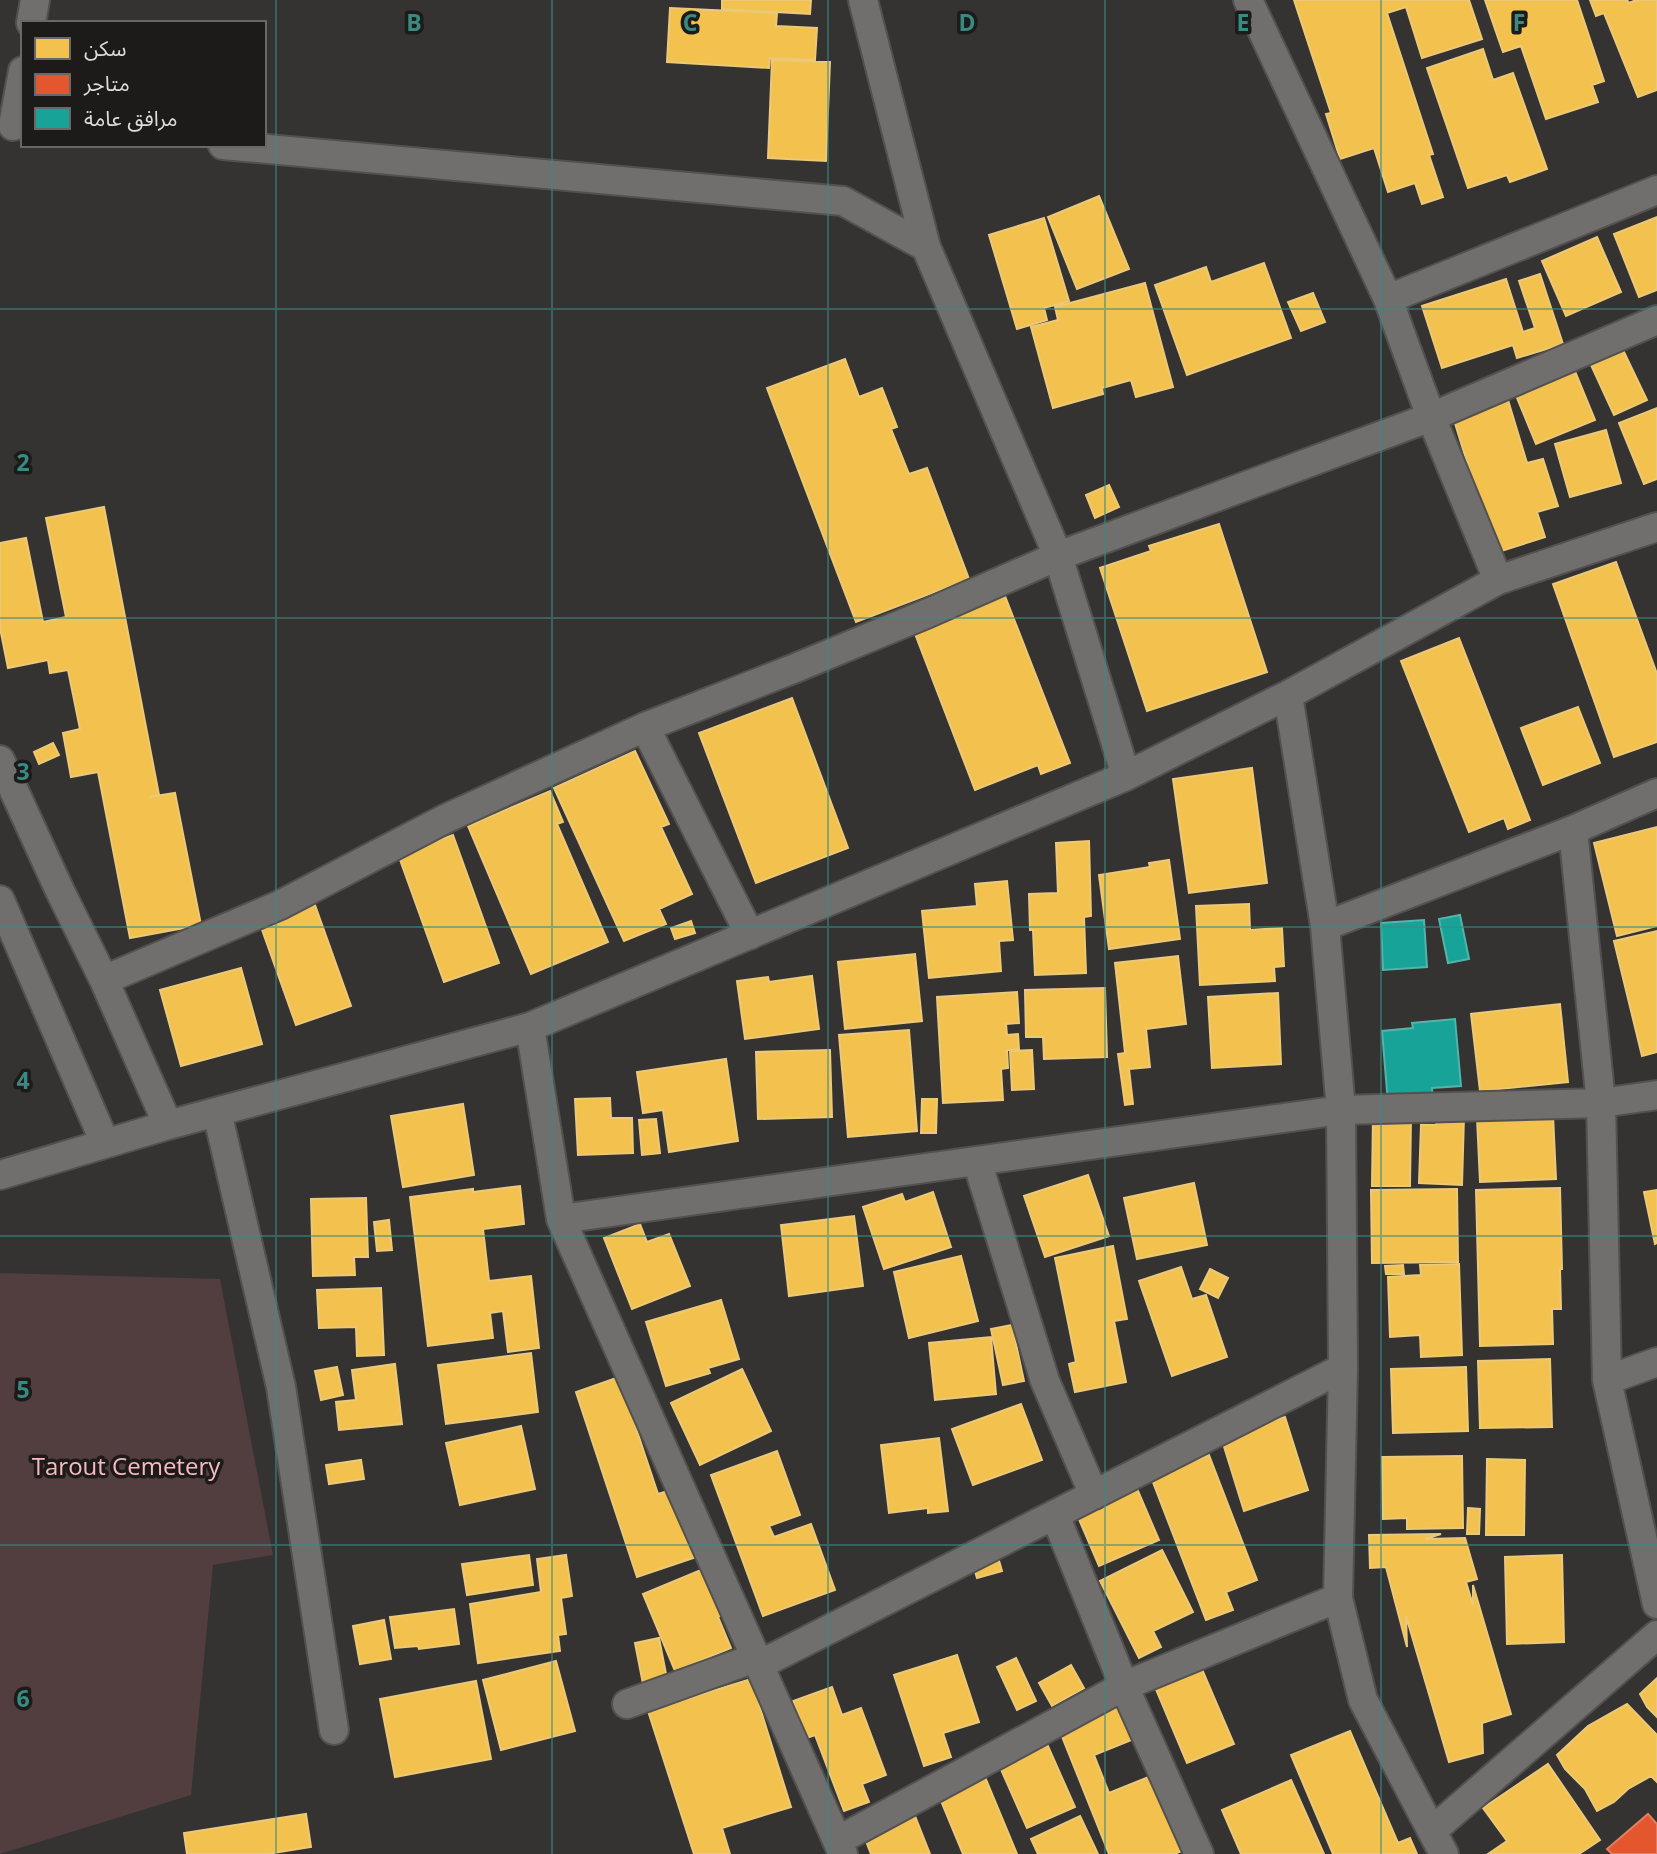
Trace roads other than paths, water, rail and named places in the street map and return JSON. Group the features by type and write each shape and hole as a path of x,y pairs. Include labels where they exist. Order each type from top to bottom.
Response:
{"street":[{"path":"31,21 35,0"},
{"path":"863,0 926,247 1058,556 1126,776"},
{"path":"1248,0 1388,299 1498,580"},
{"path":"12,127 21,81"},
{"path":"245,147 843,201 926,247"},
{"path":"1388,299 1657,190"},
{"path":"104,980 281,905 447,818 645,727 806,664 1058,556 1432,417 1657,320"},
{"path":"0,1175 167,1125 530,1027 1126,776 1289,695 1498,580 1657,527"},
{"path":"1289,695 1325,926 1341,1110 1343,1368 1338,1598 1363,1700 1438,1842 1657,1635"},
{"path":"645,727 750,935"},
{"path":"0,760 104,980 167,1125"},
{"path":"1325,926 1573,830 1657,793"},
{"path":"1573,830 1601,1103 1608,1380 1657,1604"},
{"path":"0,900 105,1143"},
{"path":"530,1027 561,1219 840,1847 1124,1686 1338,1598"},
{"path":"561,1219 1341,1110 1601,1103 1657,1095"},
{"path":"217,1112 281,1387 334,1730"},
{"path":"977,1161 1045,1381 1094,1495"},
{"path":"1608,1380 1657,1362"},
{"path":"627,1704 757,1661 1055,1515 1343,1368"},
{"path":"1055,1515 1124,1686 1199,1854"}],"park label":[{"name":"Tarout Cemetery","path":"126,1465"}]}
